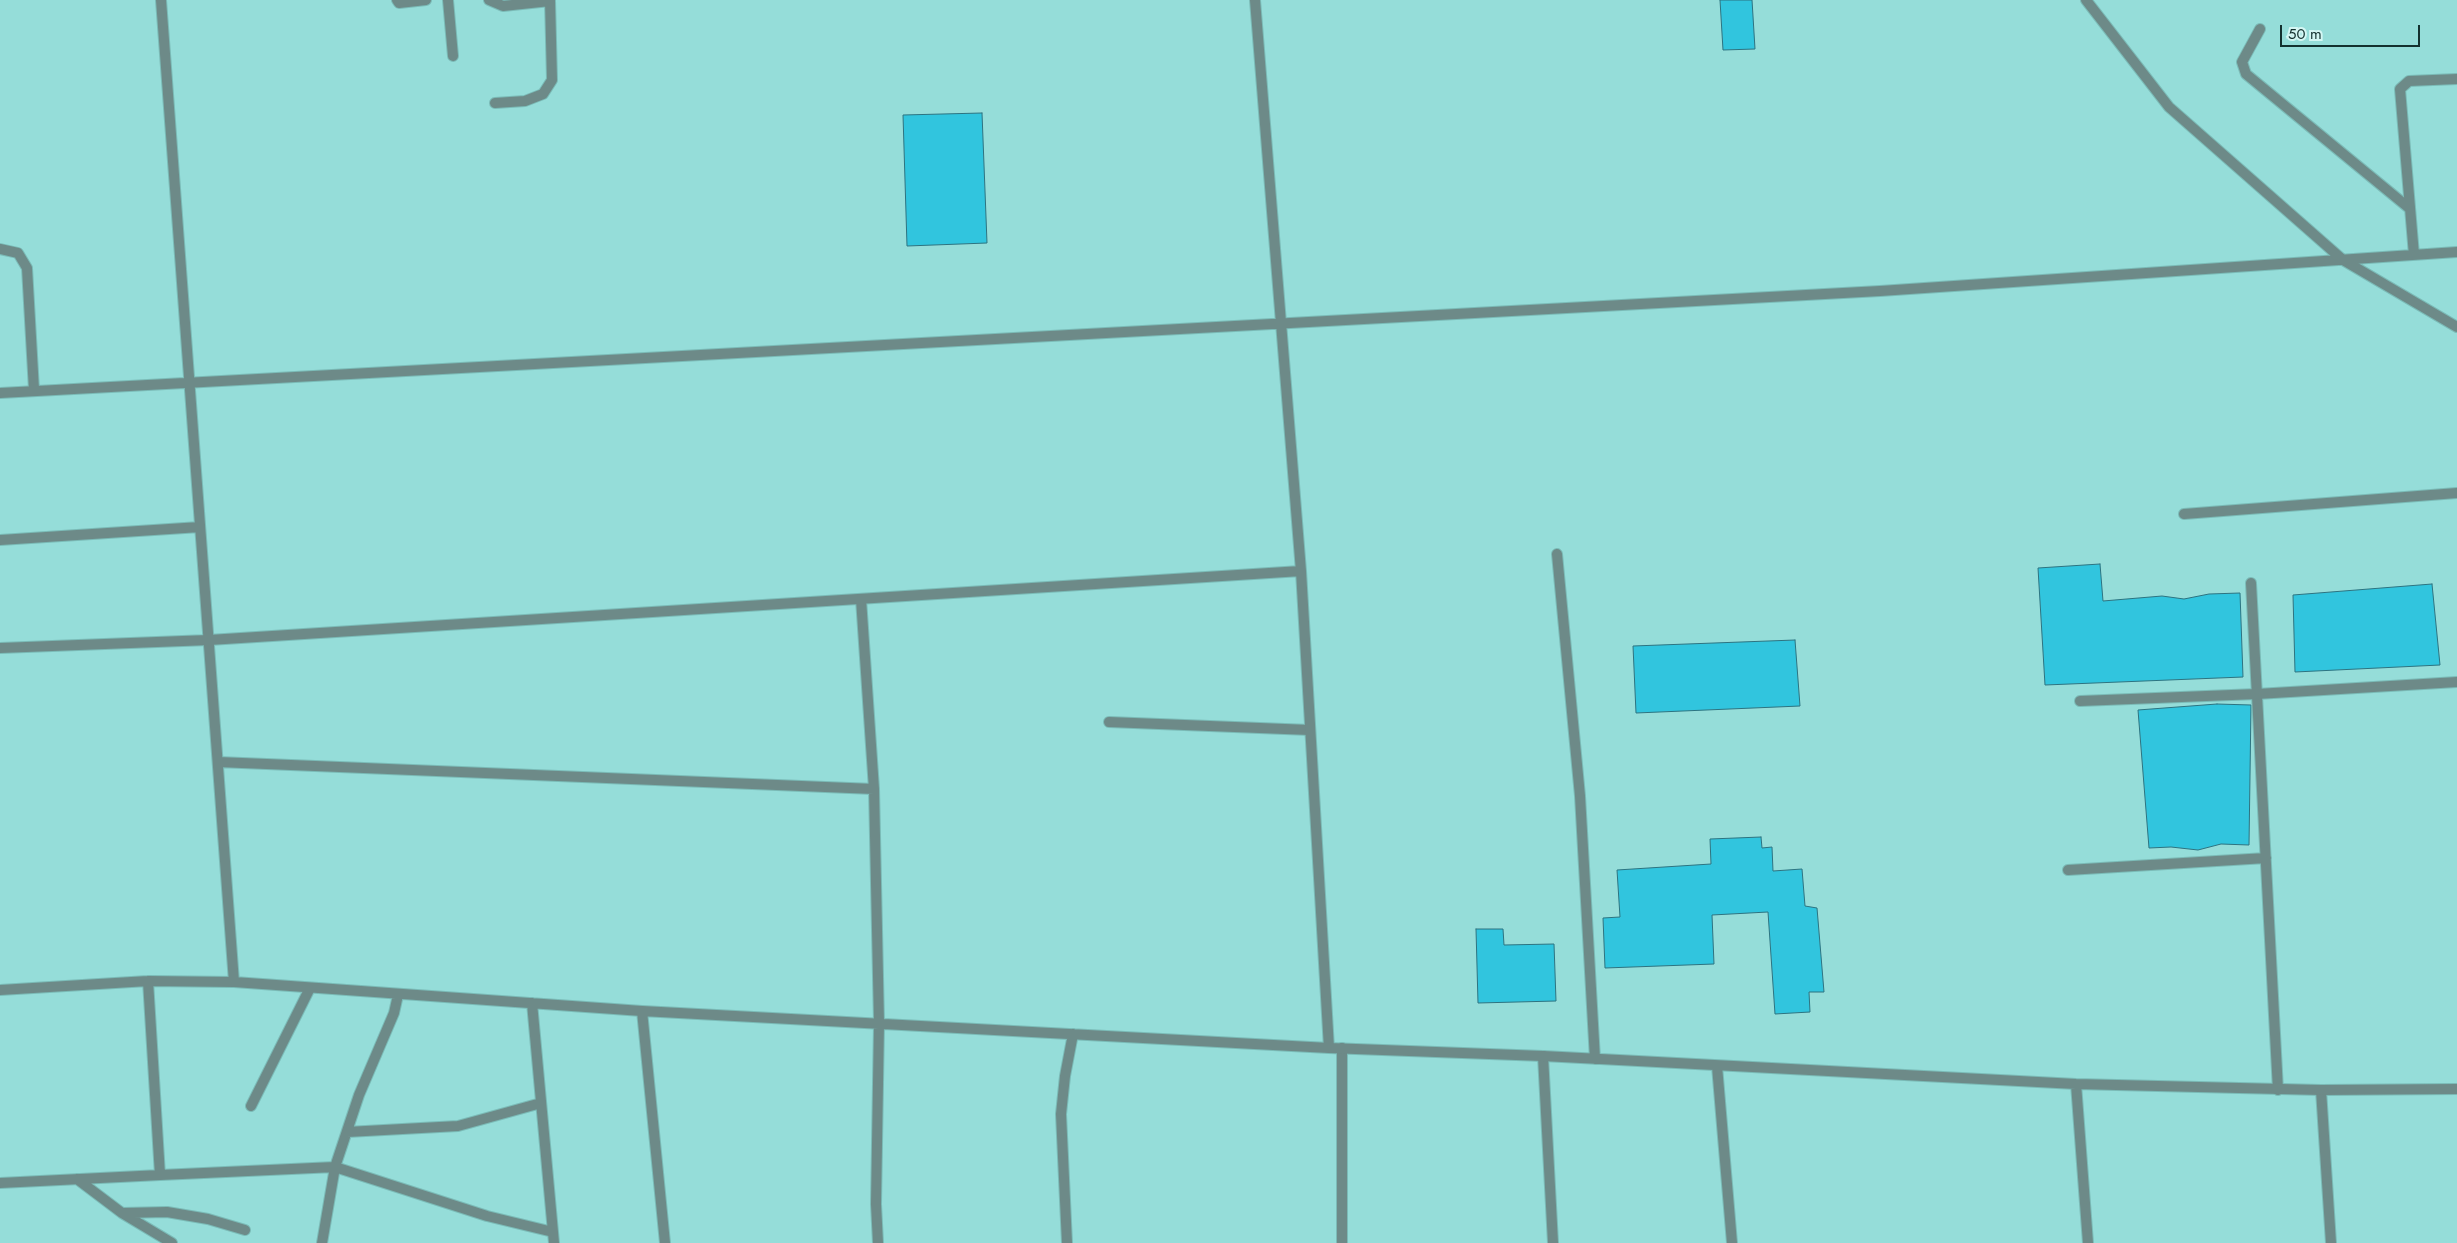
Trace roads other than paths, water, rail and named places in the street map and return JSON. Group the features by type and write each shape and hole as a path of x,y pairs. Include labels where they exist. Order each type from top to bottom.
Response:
{"street":[{"path":"161,0 191,382 234,982"},
{"path":"397,0 399,3 426,0"},
{"path":"448,0 453,56"},
{"path":"489,0 503,6 550,1 552,80 543,94 525,101 495,103"},
{"path":"1255,0 1301,571 1329,1048"},
{"path":"2086,0 2169,107 2343,260 2457,327"},
{"path":"2260,29 2242,62 2246,74 2410,208"},
{"path":"2414,255 2400,89 2403,84 2409,81 2457,80"},
{"path":"0,248 18,253 26,268 34,390"},
{"path":"0,393 1870,291 2457,252"},
{"path":"2184,514 2457,493"},
{"path":"0,540 200,527"},
{"path":"1557,554 1581,806 1595,1059"},
{"path":"0,648 209,640 1301,571"},
{"path":"2251,583 2278,1090"},
{"path":"861,599 874,789 879,1023 876,1204 878,1243"},
{"path":"2080,701 2257,694 2457,682"},
{"path":"1109,722 1310,730"},
{"path":"218,762 874,789"},
{"path":"2068,870 2266,858"},
{"path":"148,981 160,1175"},
{"path":"0,990 148,981 234,982 642,1011 1329,1048 1543,1056 2076,1084 2278,1090 2457,1089"},
{"path":"251,1106 310,988"},
{"path":"322,1243 335,1167 360,1095 394,1013 398,995"},
{"path":"532,1003 554,1243"},
{"path":"642,1011 665,1243"},
{"path":"1067,1243 1061,1114 1065,1076 1073,1034"},
{"path":"1342,1048 1342,1243"},
{"path":"1543,1056 1553,1243"},
{"path":"1717,1066 1732,1243"},
{"path":"2076,1084 2088,1243"},
{"path":"2321,1090 2331,1243"},
{"path":"347,1132 458,1126 541,1103"},
{"path":"0,1183 335,1167 472,1212 553,1232"},
{"path":"77,1179 122,1213 172,1243"},
{"path":"122,1213 167,1212 187,1215 245,1230"}]}
